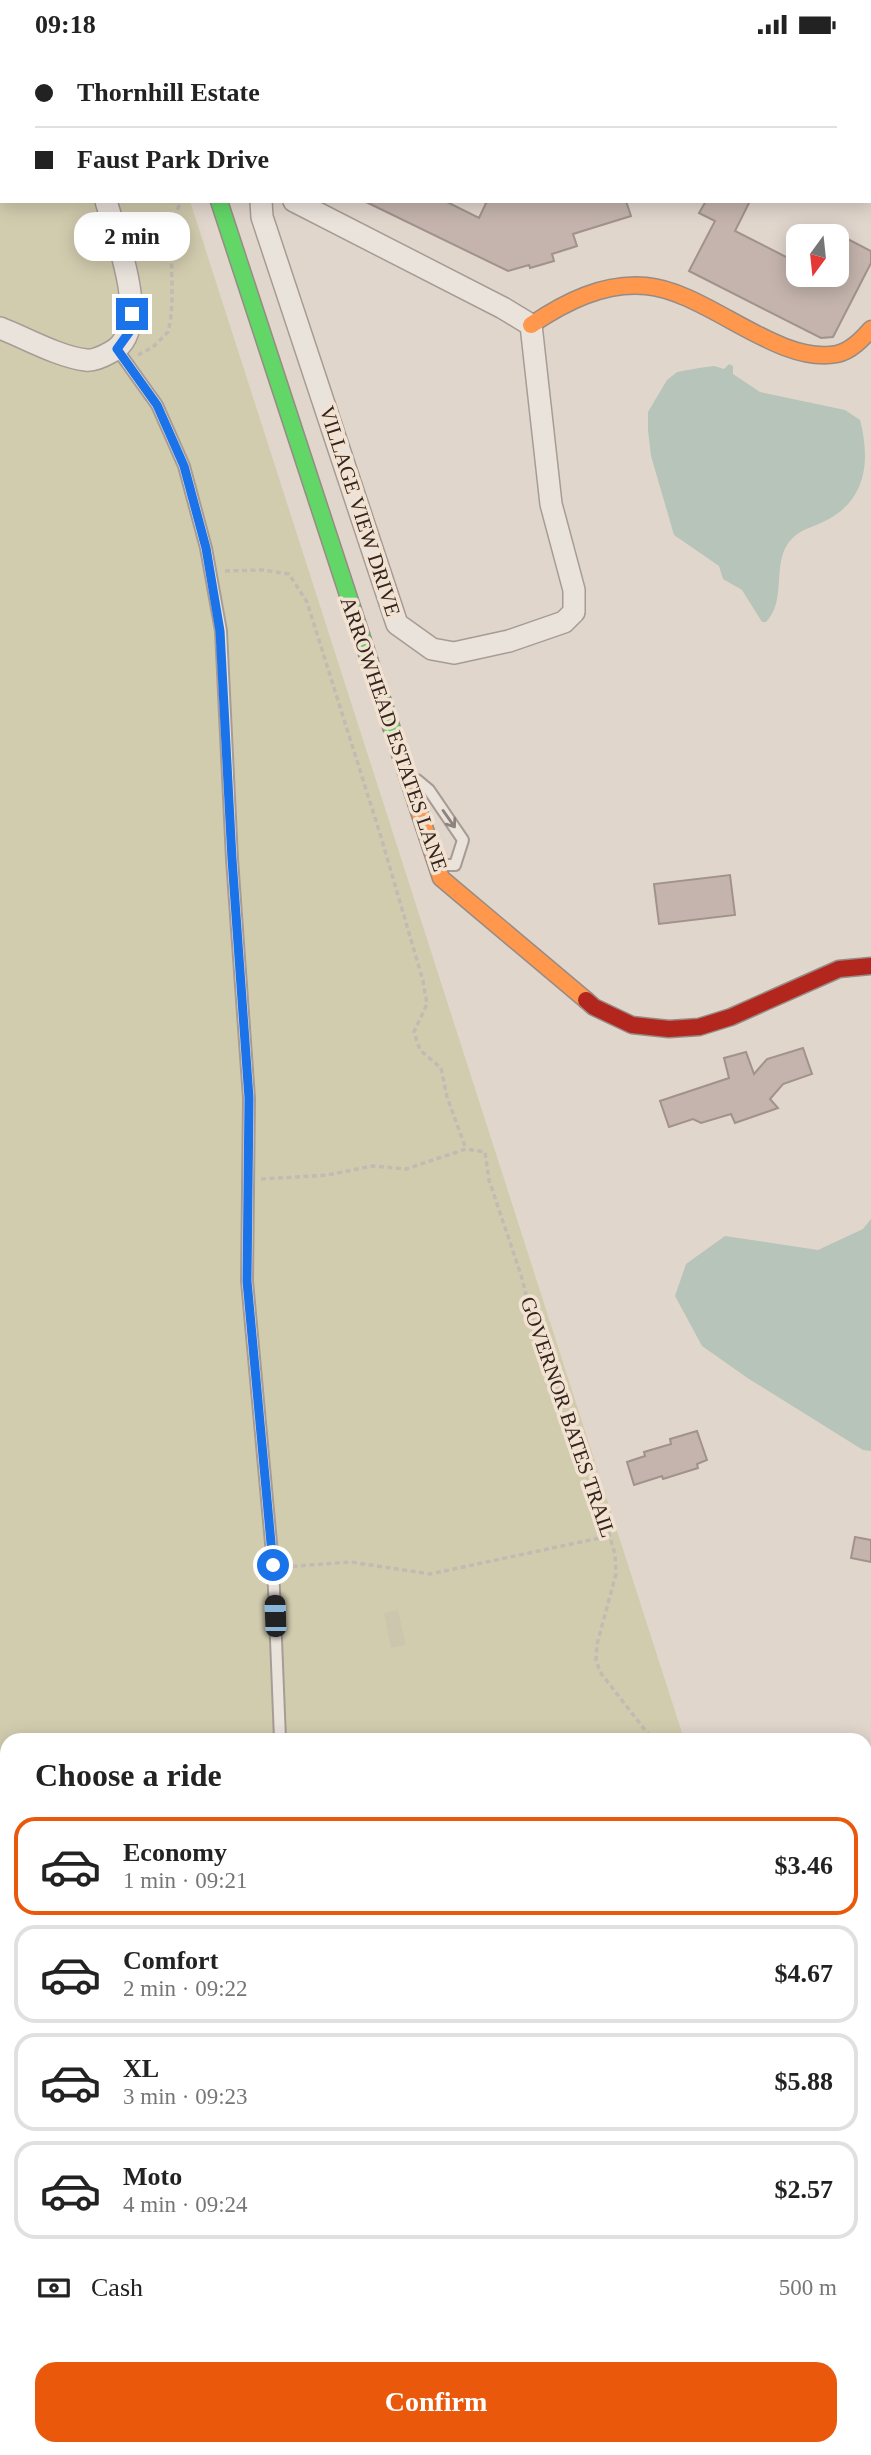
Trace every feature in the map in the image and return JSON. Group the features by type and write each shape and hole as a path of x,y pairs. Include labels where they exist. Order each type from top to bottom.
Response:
{"street":[{"path":"0,328 88,361 117,349 130,331 131,296 107,203"},
{"name":"ARROWHEAD ESTATES LANE","path":"220,203 441,878 594,1007 632,1024 668,1029 699,1027 767,1002 801,984 839,969 871,966"},
{"name":"VILLAGE VIEW DRIVE","path":"261,203 267,230 397,625 432,649 454,653 509,641 564,622 574,612 574,590 551,504 531,325"},
{"path":"298,203 531,325 546,313 609,287 649,285 690,298 790,349 813,356 836,355 861,341 871,329"}],"lane":[{"path":"117,349 157,405 184,466 206,548 220,631 232,859 249,1098 247,1281 273,1568 280,1733"},
{"path":"404,769 429,790 463,840 455,865 445,867 436,864"}],"path":[{"path":"138,355 153,347 168,332 173,260 172,229 180,203"},
{"path":"210,571 262,570 289,574 307,602 423,981 427,1004 414,1032 421,1050 441,1068 447,1097 466,1149 406,1169 372,1166 328,1175 248,1179"},
{"name":"GOVERNOR BATES TRAIL","path":"466,1149 485,1152 489,1180 521,1275 538,1341 589,1468 615,1554 617,1574 597,1644 596,1660 600,1672 647,1733"},
{"path":"273,1568 351,1562 430,1574 610,1536"}],"shaded area":[{"path":"0,203 191,203 682,1733 0,1733"},
{"path":"729,364 733,366 733,374 760,392 845,410 860,420 863,436 864,465 857,492 837,514 799,533 787,545 781,563 776,605 766,622 762,622 742,590 723,579 719,566 674,535 651,456 648,412 667,380 677,372 714,366 724,369"},
{"path":"871,1219 871,1451 863,1450 749,1379 702,1346 675,1296 686,1264 725,1236 818,1250 863,1229"},
{"path":"398,1610 406,1645 391,1648 384,1613"}],"building":[{"path":"368,203 449,203 479,218 486,203 627,203 631,216 573,234 577,246 552,254 554,261 508,271"},
{"path":"705,203 749,203 735,231 786,257 786,287 849,287 849,240 871,251 871,263 833,337 821,338 689,271 715,221 699,213"},
{"path":"730,875 735,915 659,924 654,884"},
{"path":"803,1048 812,1074 783,1084 770,1099 778,1108 735,1123 731,1114 701,1123 693,1119 669,1127 660,1101 729,1078 724,1058 746,1052 754,1074 767,1059"},
{"path":"697,1431 707,1460 697,1464 698,1468 634,1485 627,1462 645,1456 644,1452 671,1444 670,1439"},
{"path":"855,1537 871,1540 871,1562 851,1558"}],"traffic: fast":[{"path":"220,203 403,763"}],"traffic: slow":[{"path":"531,325 586,295 615,287 646,286 693,300 766,339 814,355 837,354 847,350 871,329"},
{"path":"403,763 441,878 586,1000"}],"traffic: jam":[{"path":"586,1000 594,1007 632,1025 669,1029 699,1027 731,1017 839,969 871,966"}],"route":[{"path":"132,314 130,331 117,349 157,405 184,466 206,548 220,631 232,859 249,1098 247,1281 273,1565"}]}
